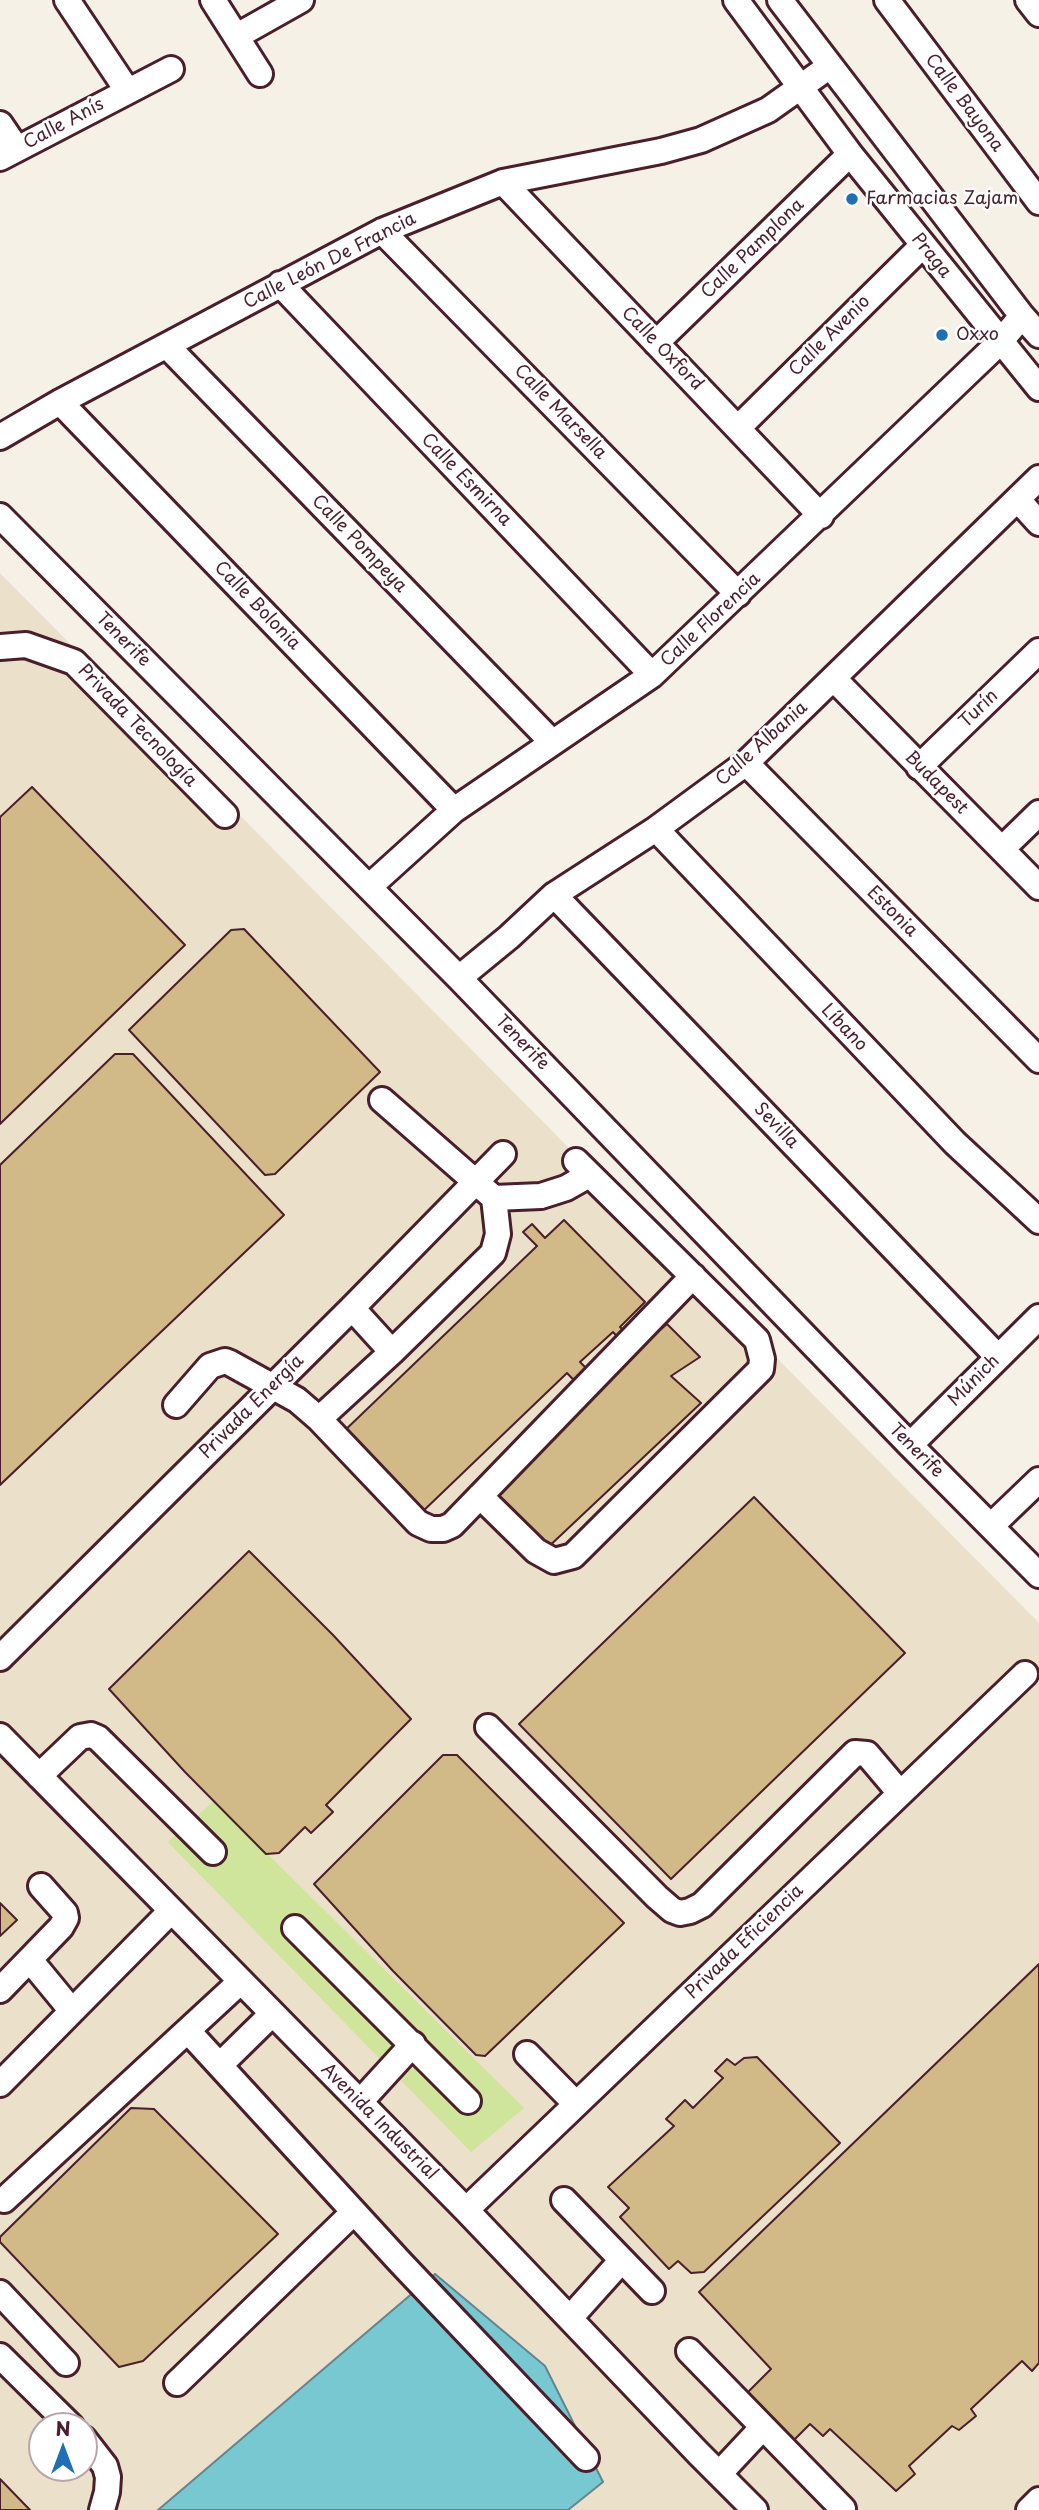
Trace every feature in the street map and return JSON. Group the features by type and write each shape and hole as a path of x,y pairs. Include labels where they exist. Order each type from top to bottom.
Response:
{"street":[{"path":"67,0 127,90"},
{"path":"212,0 260,74"},
{"path":"237,36 301,0"},
{"name":"Praga","path":"736,0 922,246 1000,342 1035,375"},
{"name":"Praga","path":"780,0 1021,316 1039,335"},
{"path":"1028,0 1039,14"},
{"name":"Calle Bayona","path":"888,2 1039,202"},
{"name":"Calle León De Francia","path":"0,437 60,402 382,230 503,182 661,151 701,140 768,110 830,66"},
{"name":"Calle Anís","path":"9,154 171,69"},
{"path":"0,124 9,154"},
{"name":"Calle Pamplona","path":"656,343 850,154"},
{"name":"Calle Oxford","path":"503,182 821,516"},
{"name":"Calle Marsella","path":"382,230 738,594"},
{"name":"Calle Avenio","path":"739,427 922,246"},
{"name":"Calle Esmirna","path":"280,284 652,676"},
{"name":"Calle Florencia","path":"369,887 454,810 652,676 1000,342 1021,316"},
{"name":"Calle Pompeya","path":"167,346 552,742"},
{"name":"Calle Bolonia","path":"60,402 454,810"},
{"name":"Calle Albania","path":"459,978 554,895 656,829 746,763 1039,478"},
{"path":"1018,500 1039,523"},
{"name":"Tenerife","path":"0,516 459,978 1039,1575"},
{"name":"Privada Tecnología","path":"0,648 26,645 75,662 225,815"},
{"name":"Turín","path":"919,767 1039,651"},
{"name":"Budapest","path":"834,678 1039,887"},
{"name":"Estonia","path":"746,763 1039,1060"},
{"path":"1002,849 1039,813"},
{"name":"Líbano","path":"656,829 946,1134 1039,1220"},
{"name":"Sevilla","path":"554,895 998,1357"},
{"path":"319,1419 493,1253 498,1234 485,1189 382,1100"},
{"name":"Privada Energía","path":"0,1658 352,1308 485,1189 502,1154"},
{"path":"480,1496 536,1551 554,1561 573,1556 761,1369 762,1359 757,1340 582,1168 566,1188 541,1196 485,1189"},
{"path":"176,1405 210,1366 225,1360 297,1400 319,1419 418,1523 431,1529 443,1529 452,1525 693,1276"},
{"path":"352,1308 392,1352"},
{"name":"Múnich","path":"910,1445 1039,1317"},
{"path":"991,1526 1039,1480"},
{"name":"Privada Eficiencia","path":"466,2210 1025,1674"},
{"path":"488,1727 657,1897 672,1910 680,1913 702,1905 855,1753 867,1754 900,1793"},
{"path":"39,1776 80,1737 91,1735 108,1748 213,1852"},
{"name":"Avenida Industrial","path":"0,1736 466,2210 719,2474 746,2507"},
{"path":"0,1990 61,1927 66,1918 65,1913 41,1886"},
{"path":"0,2084 171,1912"},
{"path":"295,1928 468,2101"},
{"path":"30,1960 72,2011"},
{"path":"4,2200 240,1982"},
{"path":"220,2065 272,2014"},
{"path":"188,2031 586,2458"},
{"path":"360,2102 413,2044"},
{"path":"527,2054 576,2104"},
{"path":"564,2200 652,2291"},
{"path":"177,2383 354,2212"},
{"path":"570,2318 622,2260"},
{"path":"0,2293 66,2363"},
{"path":"689,2351 843,2509"},
{"path":"0,2356 57,2412"},
{"path":"719,2474 763,2427"},
{"path":"98,2457 105,2466 108,2477 102,2510"},
{"path":"1029,2510 1039,2500"}],"shaded area":[{"path":"0,573 1039,1623 1039,2510 0,2510"}],"green space":[{"path":"214,1801 524,2108 471,2152 168,1842"}],"water":[{"path":"435,2274 545,2366 603,2482 568,2510 158,2510"}],"building":[{"path":"32,787 185,945 0,1124 0,817"},
{"path":"244,929 380,1072 275,1174 265,1175 129,1030 231,930"},
{"path":"115,1054 133,1054 284,1215 0,1485 0,1165"},
{"path":"564,1220 645,1302 620,1327 638,1344 643,1344 667,1324 700,1357 671,1376 701,1403 543,1552 485,1492 587,1394 567,1373 419,1515 340,1435 537,1246 523,1232 532,1224 545,1238","holes":["613,1332 631,1352 600,1382 580,1362"]},
{"path":"754,1497 905,1653 671,1879 519,1724"},
{"path":"249,1551 333,1635 411,1719 326,1805 333,1812 311,1833 305,1827 279,1853 266,1854 185,1772 109,1689"},
{"path":"443,1755 457,1755 624,1923 485,2056 476,2055 393,1971 314,1884"},
{"path":"0,1903 17,1920 0,1936"},
{"path":"1039,1964 1039,2363 1032,2371 1022,2361 971,2409 976,2416 959,2430 952,2426 909,2466 915,2474 896,2491 830,2429 823,2436 810,2424 793,2441 747,2393 771,2369 699,2292"},
{"path":"757,2057 840,2143 704,2272 691,2273 678,2261 669,2269 620,2217 629,2208 608,2187 674,2126 666,2119 685,2100 693,2108 723,2078 715,2071 727,2059 735,2065 744,2058"},
{"path":"131,2108 154,2109 278,2234 143,2361 119,2367 0,2242 0,2237"},
{"path":"0,2479 30,2510 0,2510"}],"place":[{"name":"Farmacias Zajam","path":"852,199"},
{"name":"Oxxo","path":"942,335"}]}
